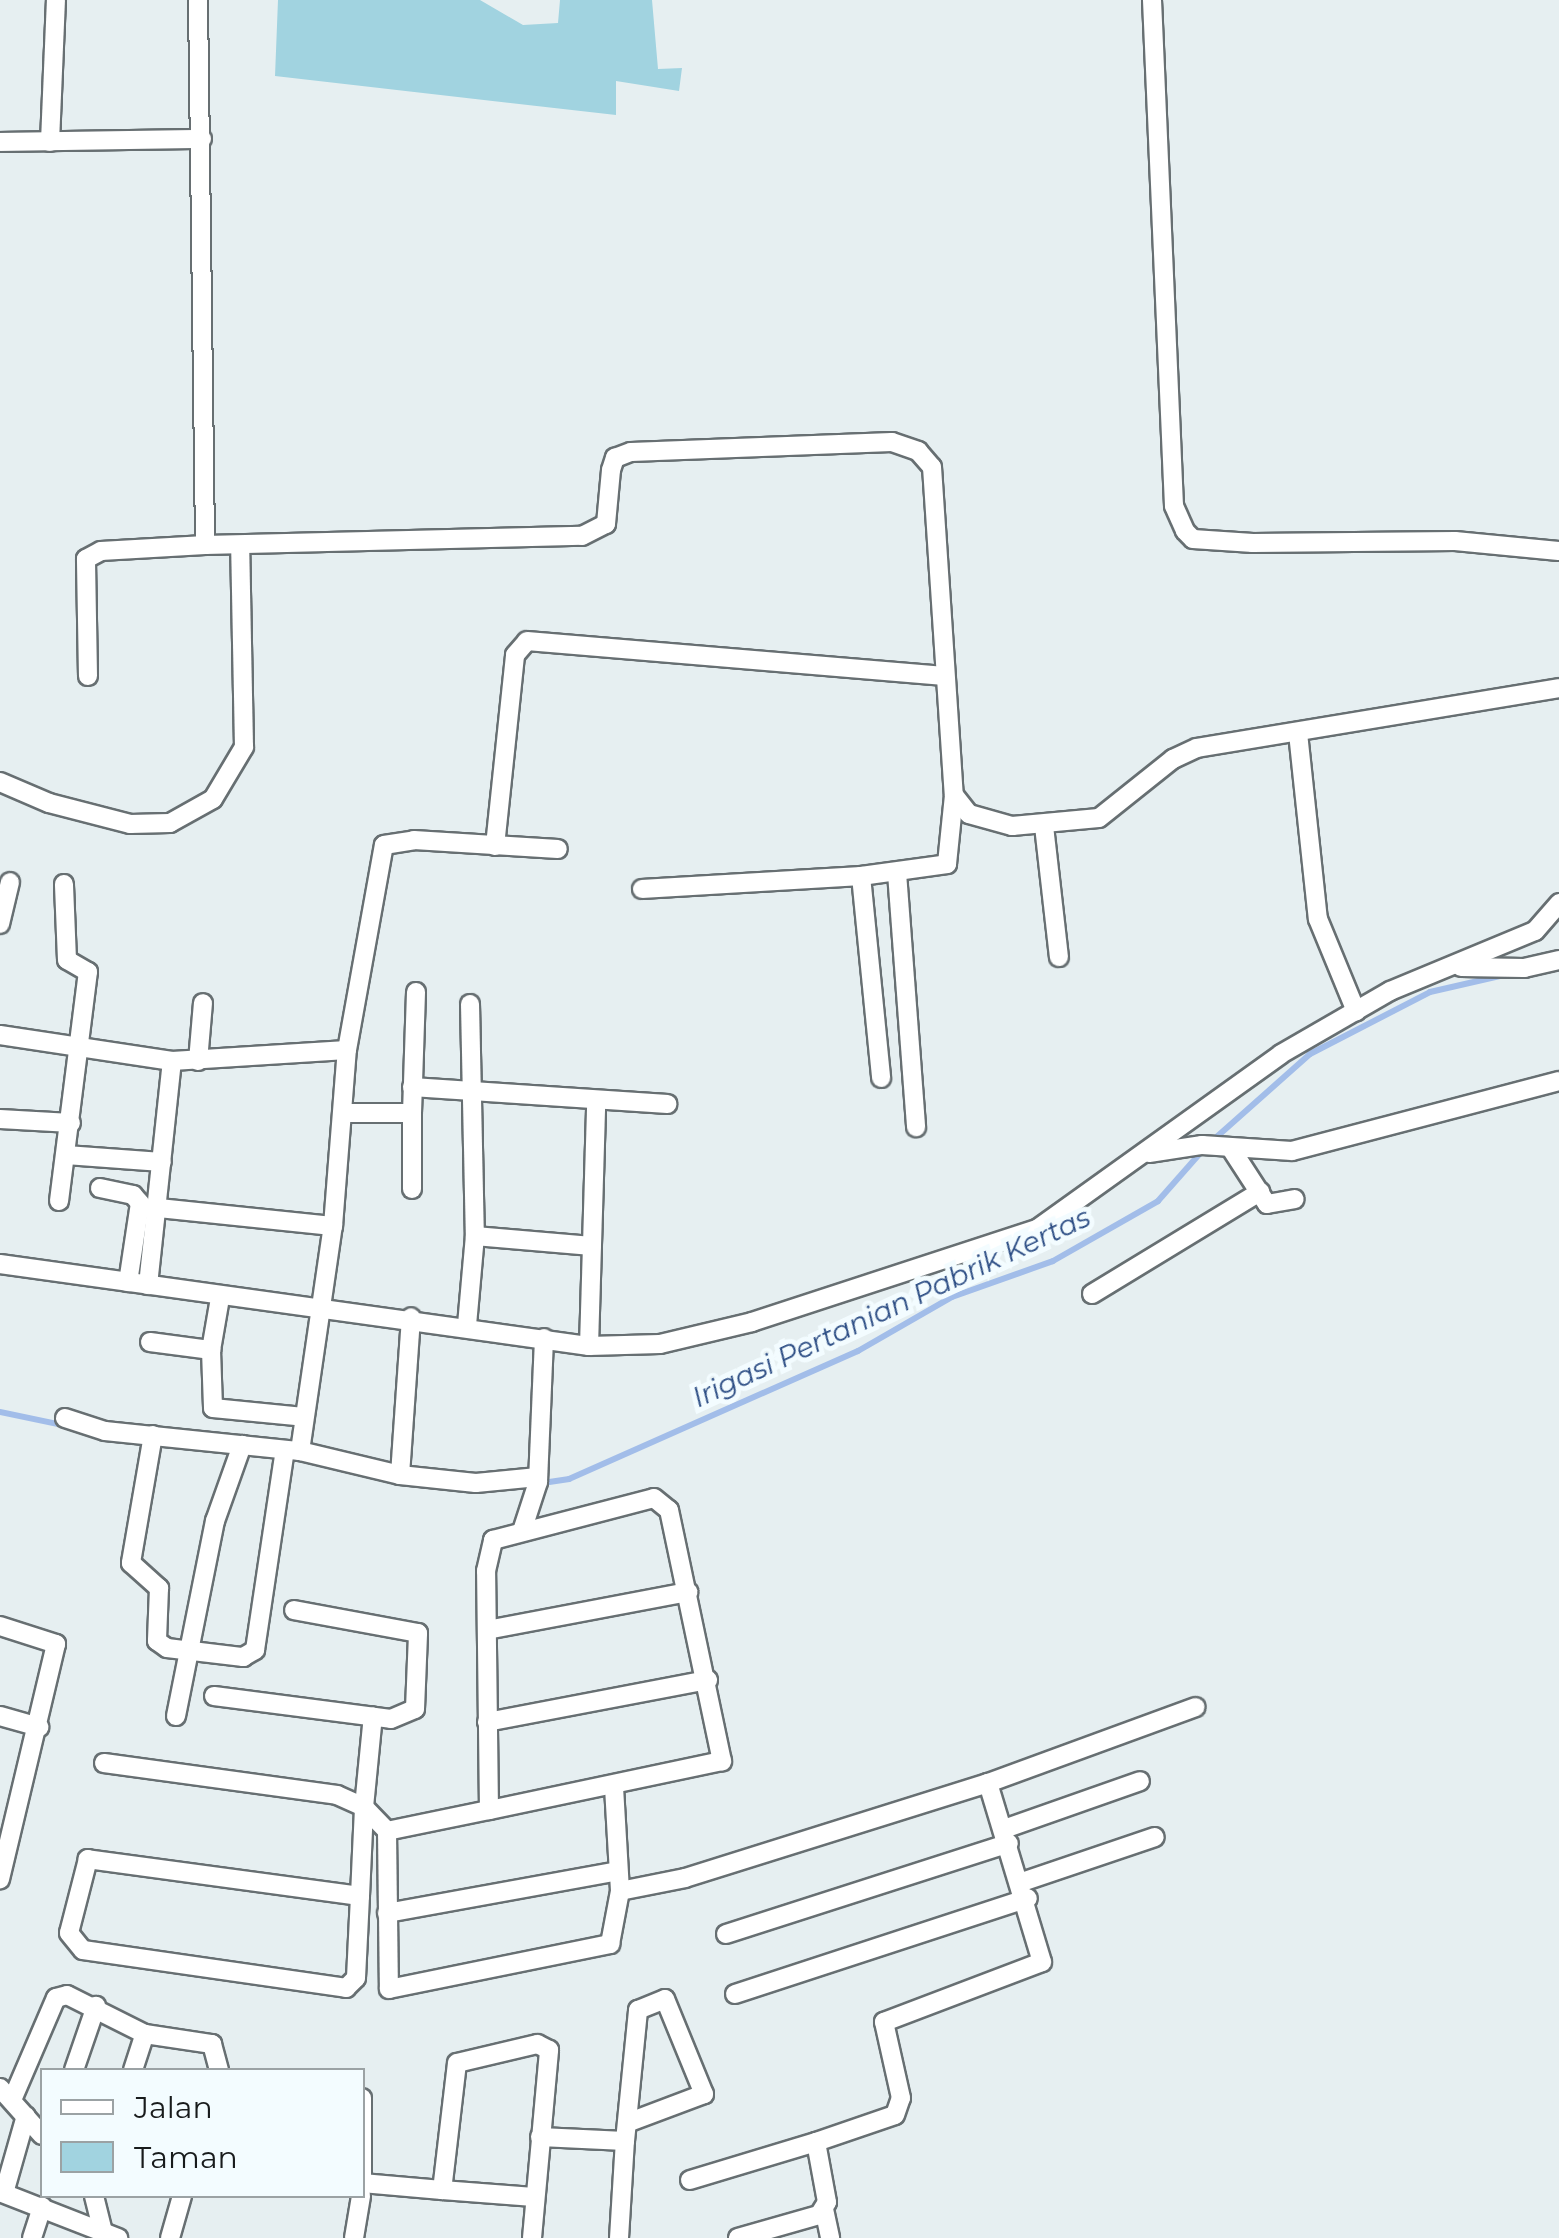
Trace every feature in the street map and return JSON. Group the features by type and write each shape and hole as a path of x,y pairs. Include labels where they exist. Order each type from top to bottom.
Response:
{"street":[{"path":"50,142 56,0"},
{"path":"198,0 204,545"},
{"path":"1152,0 1174,506 1185,531 1193,539 1253,543 1456,542 1559,551"},
{"path":"0,142 202,139"},
{"path":"88,676 86,559 101,551 582,536 606,524 611,470 616,458 631,452 892,442 918,451 932,467 954,794 947,864 861,876 642,889"},
{"path":"0,782 49,804 130,824 170,823 214,799 244,747 240,545"},
{"path":"495,846 515,655 527,641 945,676"},
{"path":"954,794 969,814 986,821 1044,826 1110,813 1172,759 1197,748 1559,688"},
{"path":"1298,732 1318,920 1356,1011"},
{"path":"1044,826 1059,957"},
{"path":"153,1435 131,1566 158,1588 157,1640 192,1651 243,1657 255,1650 292,1450 304,1417 333,1226 347,1050 384,846 414,840 558,849"},
{"path":"897,873 916,1128"},
{"path":"861,876 882,1078"},
{"path":"0,924 10,882"},
{"path":"59,1201 82,1052 88,972 67,960 64,884"},
{"path":"0,1264 220,1298 410,1316 627,1349 752,1322 1037,1228 1281,1054 1356,1011 1535,930 1559,903"},
{"path":"1455,967 1524,968 1559,960"},
{"path":"412,1189 416,992"},
{"path":"198,1061 203,1004"},
{"path":"467,1325 475,1236 468,1092 470,1004"},
{"path":"0,1036 82,1052 172,1061 347,1050"},
{"path":"148,1284 172,1061"},
{"path":"1144,1154 1216,1145 1292,1151 1559,1082"},
{"path":"412,1087 596,1103 667,1104"},
{"path":"589,1346 596,1103"},
{"path":"343,1114 412,1114"},
{"path":"0,1119 71,1123"},
{"path":"1216,1145 1267,1204 1294,1199"},
{"path":"66,1155 162,1162"},
{"path":"100,1188 134,1194 140,1203 128,1282"},
{"path":"1092,1294 1260,1192"},
{"path":"158,1208 333,1226"},
{"path":"475,1236 592,1246"},
{"path":"220,1298 211,1350 214,1408 304,1417"},
{"path":"400,1475 410,1316"},
{"path":"522,1530 537,1484 544,1338"},
{"path":"150,1342 211,1350"},
{"path":"66,1418 153,1435 292,1450 400,1475 491,1484 537,1484"},
{"path":"176,1716 217,1515 242,1445"},
{"path":"387,1831 614,1786 722,1761 708,1680 666,1502 654,1498 522,1530 498,1537 489,1548 489,1810"},
{"path":"487,1630 688,1592"},
{"path":"214,1696 373,1716 406,1717 415,1709 418,1633 294,1610"},
{"path":"0,1626 56,1642 39,1728 8,1813 0,1879"},
{"path":"488,1722 708,1680"},
{"path":"620,1891 686,1878 988,1783 1196,1707"},
{"path":"0,1716 39,1728"},
{"path":"360,1896 88,1859 69,1933 83,1950 346,1988 356,1978 360,1896 364,1807 373,1716"},
{"path":"104,1763 337,1795 364,1807 387,1831 389,1989 610,1944 620,1891 614,1786"},
{"path":"726,1934 1007,1836 1140,1781"},
{"path":"690,2180 876,2126 899,2108 884,2022 1042,1962 1025,1890 988,1783"},
{"path":"735,1994 1025,1890 1155,1838"},
{"path":"387,1913 618,1871"},
{"path":"40,2133 6,2094 56,1998 67,1994 145,2034 212,2044 218,2068"},
{"path":"540,2137 626,2132 704,2094 665,1999 638,2010 626,2132 619,2238"},
{"path":"75,2068 96,2006"},
{"path":"135,2068 145,2034"},
{"path":"442,2190 453,2068 537,2044 549,2050 532,2238"},
{"path":"365,2095 373,2080"},
{"path":"26,2116 2,2193 110,2233"},
{"path":"816,2142 830,2238"},
{"path":"365,2183 534,2197"},
{"path":"92,2198 110,2233"},
{"path":"170,2238 181,2198"},
{"path":"354,2238 360,2198"},
{"path":"32,2238 42,2206"},
{"path":"738,2238 824,2209"}],"green space":[{"path":"278,0 480,0 523,25 558,23 560,0 652,0 658,69 682,68 679,91 616,81 616,115 275,76"}],"waterway":[{"name":"Irigasi Pertanian Pabrik Kertas","path":"1212,1141 1310,1054 1430,992 1504,975"},
{"name":"Irigasi Pertanian Pabrik Kertas","path":"509,1488 569,1479 858,1351 952,1297 1053,1261 1158,1201 1203,1150"},
{"name":"Irigasi Pertanian Pabrik Kertas","path":"0,1412 67,1426"}]}
